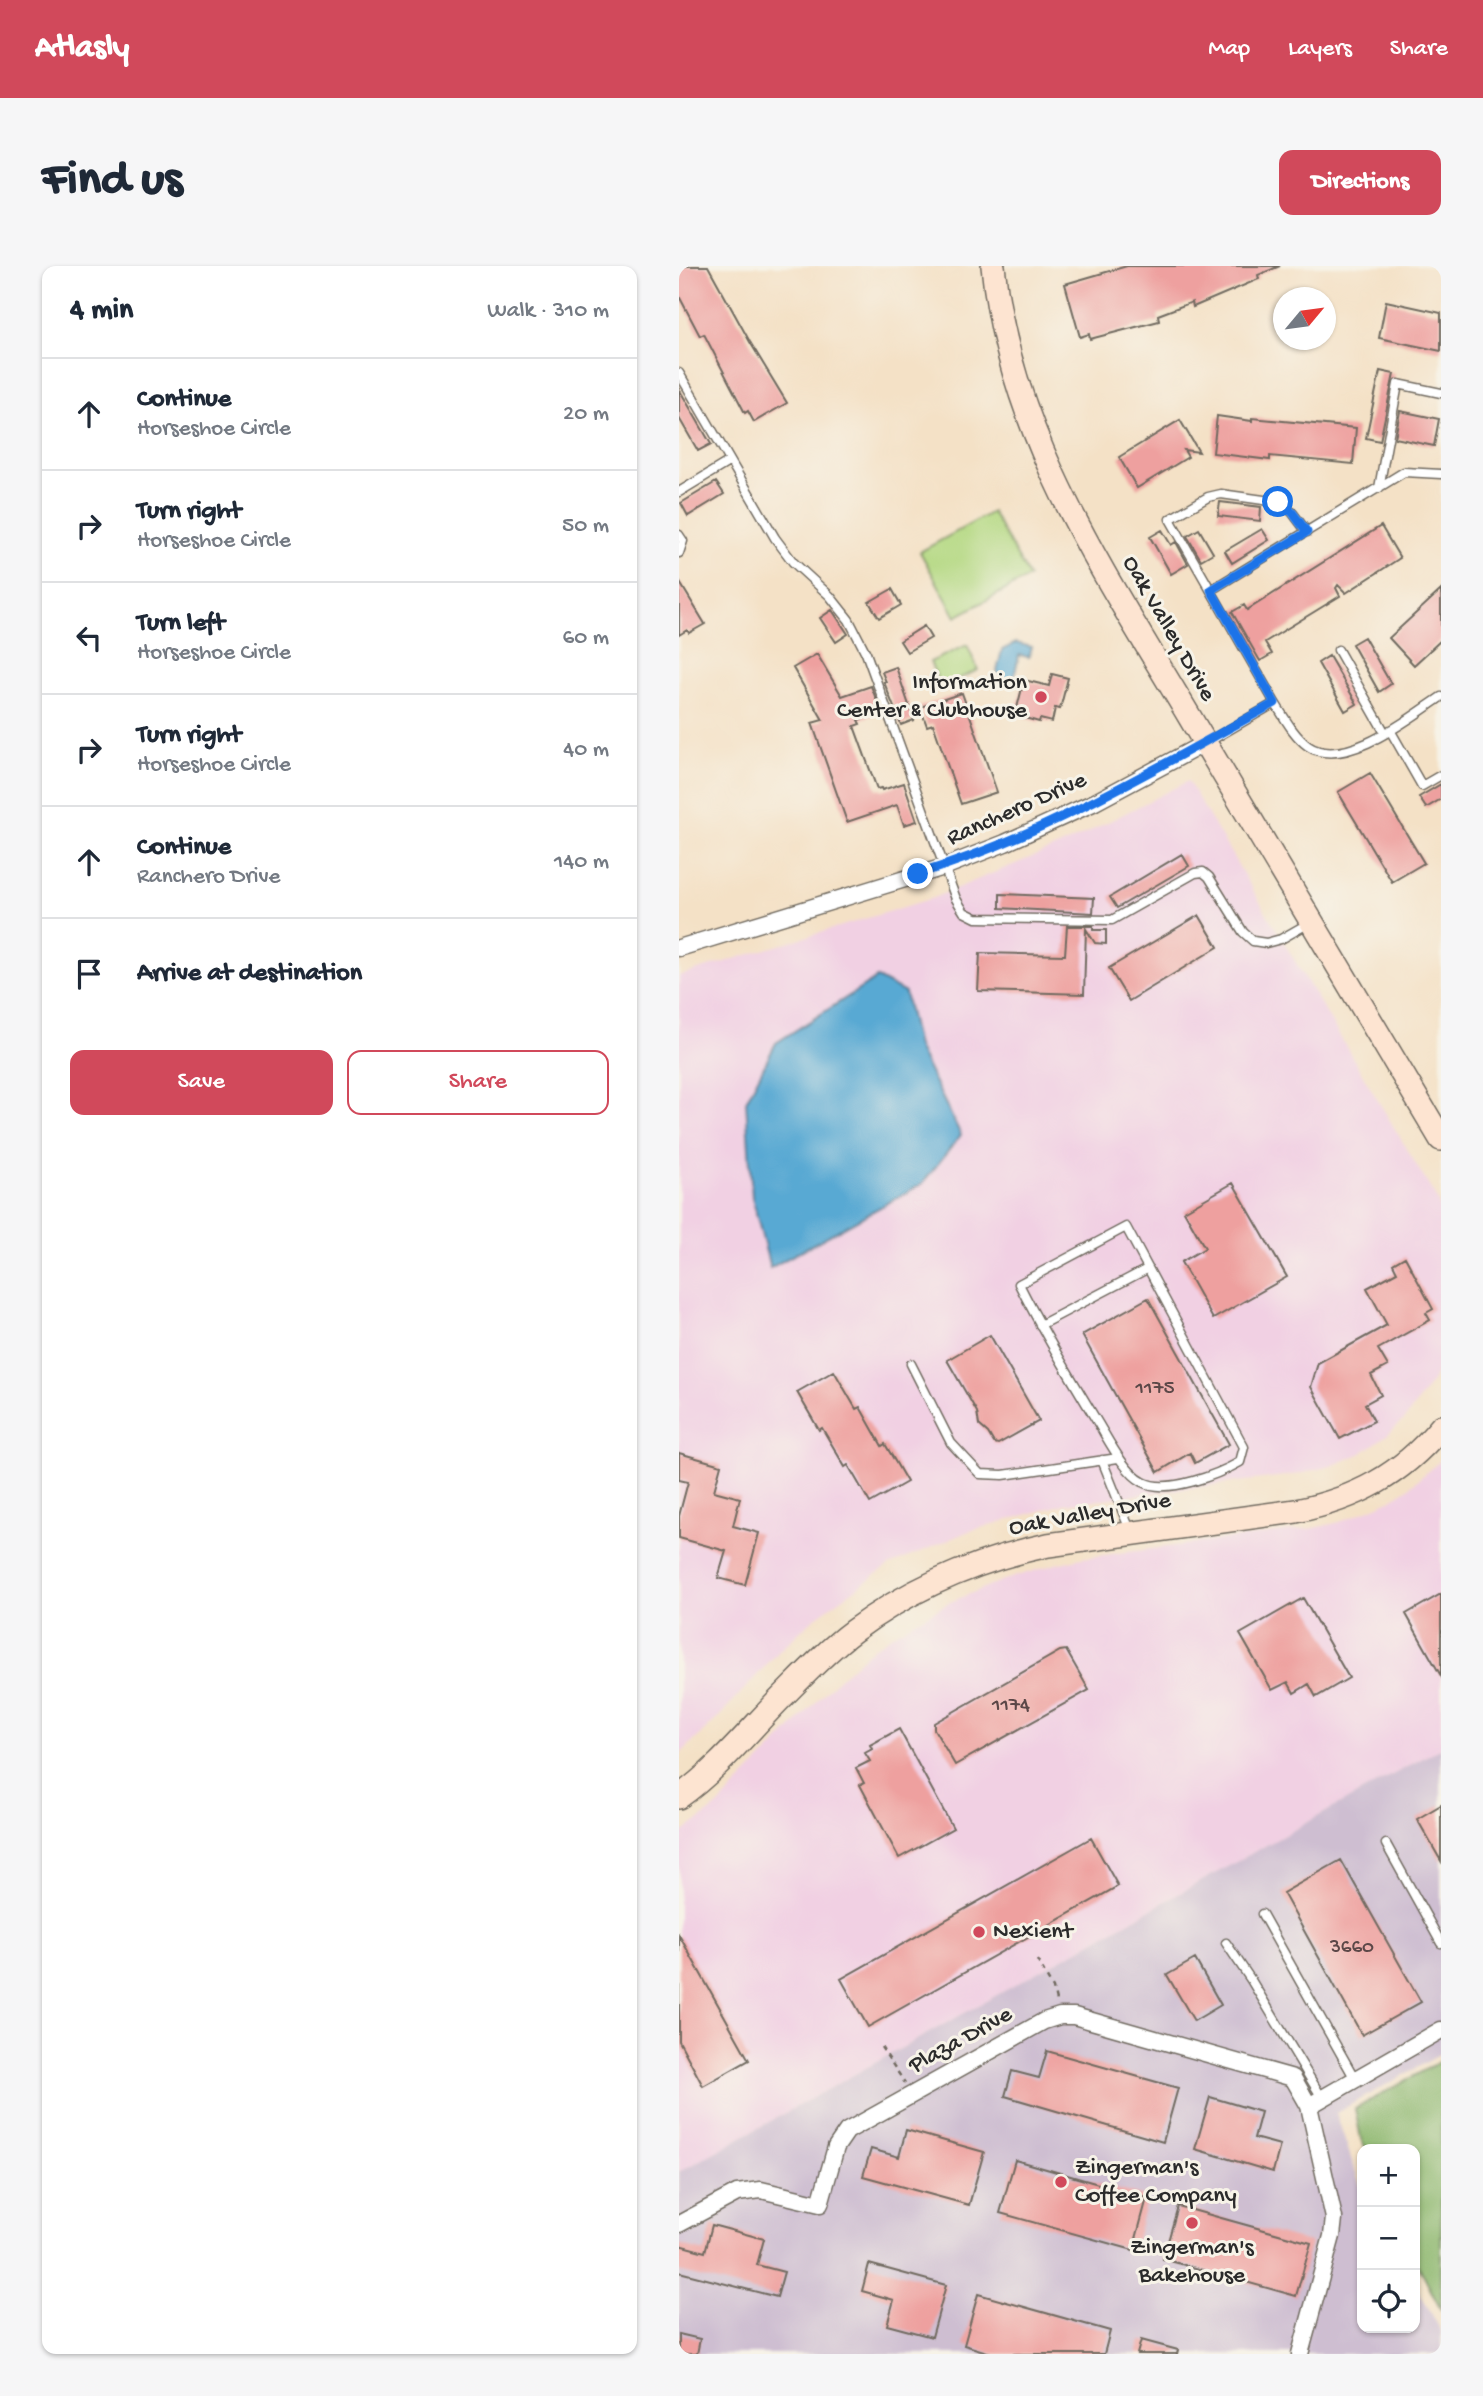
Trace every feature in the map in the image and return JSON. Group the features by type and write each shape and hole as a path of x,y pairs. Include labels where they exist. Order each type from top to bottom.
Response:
{"street":[{"name":"Oak Valley Drive","path":"993,266 1008,354 1025,410 1050,472 1081,533 1441,1139"},
{"name":"Ranchero Drive","path":"679,947 944,867 1052,822 1205,743"},
{"name":"Oak Valley Drive","path":"679,1797 715,1769 826,1653 875,1616 939,1581 988,1561 1048,1545 1326,1505 1374,1485 1402,1466 1441,1427"},
{"path":"1060,2015 1074,2016 1293,2078 1315,2102 1334,2218 1332,2236 1300,2354"},
{"name":"Plaza Drive","path":"679,2224 737,2193 761,2190 820,2204 836,2147 847,2131 1044,2021 1060,2015"},
{"path":"1315,2102 1441,2030"}],"lane":[{"path":"679,373 775,538 793,562 830,596 849,620 866,653 956,899 964,912 977,918 1112,920 1195,873 1203,872 1209,877 1243,932 1253,941 1266,943 1281,939 1312,921"},
{"path":"1379,488 1398,384 1441,393"},
{"path":"679,492 730,461"},
{"path":"1211,590 1404,472 1441,474"},
{"path":"1307,532 1292,512 1278,502 1221,494 1208,497 1170,519 1275,703 1293,731 1309,747 1327,754 1347,752 1387,732 1441,697"},
{"path":"679,535 683,541 679,553"},
{"path":"1338,650 1422,786 1441,775"},
{"path":"1205,743 1275,703"},
{"path":"1126,1227 1244,1447 1240,1462 1184,1483 1162,1487 1143,1482 1118,1458 1040,1325 1019,1284 1126,1227"},
{"path":"1040,1325 1147,1269"},
{"path":"911,1364 951,1443 979,1474 1003,1475 1118,1458"},
{"path":"1102,1460 1132,1532"},
{"path":"1386,1844 1441,1943"},
{"path":"1262,1914 1355,2080"},
{"path":"1226,1943 1251,1980 1315,2102"}],"path":[{"path":"1037,1960 1053,1988 1060,2015"},
{"path":"881,2047 912,2094"}],"shaded area":[{"path":"1188,781 1436,1198 1441,1211 1441,1362 1433,1380 1405,1419 1388,1434 1362,1453 1331,1466 1300,1474 1064,1504 969,1531 888,1566 817,1616 781,1649 716,1720 679,1755 679,976 933,898 1071,841"},
{"path":"1441,1460 1441,1748 679,2172 679,1835 717,1807 834,1683 873,1648 898,1631 948,1603 1001,1581 1082,1558 1315,1528 1340,1522 1390,1500"},
{"path":"1441,1748 1441,2054 1336,2113 1357,2176 1357,2333 1420,2333 1420,2293 1441,2331 1441,2354 679,2354 679,2172"}],"green space":[{"path":"992,512 1029,577 956,617 920,552"},
{"path":"967,645 978,670 941,687 930,662"},
{"path":"1441,2061 1441,2310 1420,2269 1420,2144 1364,2144 1355,2109"}],"water":[{"path":"1016,643 1032,647 1029,657 1019,655 1012,685 1004,683 997,671 1002,650"},
{"path":"877,978 905,993 917,1047 961,1135 922,1184 770,1268 752,1197 746,1101 776,1043"}],"building":[{"path":"679,266 708,266 787,403 754,422 748,411 745,413 704,334 700,336 679,296"},
{"path":"1127,266 1280,266 1258,275 1259,279 1193,307 1192,302 1158,315 1159,321 1090,339 1089,334 1080,337 1065,284"},
{"path":"1386,301 1441,313 1441,351 1379,338"},
{"path":"1380,371 1394,374 1380,441 1366,438"},
{"path":"679,389 711,444 698,451 679,418"},
{"path":"1400,411 1439,419 1434,446 1395,438"},
{"path":"1217,416 1356,428 1353,464 1270,456 1270,460 1213,453"},
{"path":"1180,420 1199,452 1184,450 1188,457 1137,488 1119,457"},
{"path":"716,482 724,494 688,516 681,503"},
{"path":"1220,502 1261,507 1260,521 1218,516"},
{"path":"1381,526 1400,558 1346,593 1338,585 1336,588 1340,596 1265,642 1272,654 1260,661 1232,612 1244,605 1247,610"},
{"path":"1199,529 1213,553 1201,560 1187,536"},
{"path":"1262,529 1269,540 1232,563 1225,551"},
{"path":"1162,530 1171,545 1176,542 1188,564 1171,574 1150,537"},
{"path":"679,581 705,624 679,635"},
{"path":"892,589 901,605 879,618 869,602"},
{"path":"1441,590 1441,640 1414,665 1389,638"},
{"path":"832,610 848,634 836,642 820,618"},
{"path":"924,626 931,638 907,652 900,641"},
{"path":"1364,637 1391,684 1379,692 1352,644"},
{"path":"817,654 842,696 871,686 881,712 858,720 860,724 854,726 877,789 904,783 917,821 904,825 897,805 847,822 812,723 823,720 793,668"},
{"path":"1329,656 1357,704 1345,711 1318,663"},
{"path":"896,667 914,720 901,725 882,672"},
{"name":"Information Center & Clubhouse","path":"1052,674 1068,678 1060,709 1055,708 1052,722 1040,719 1039,722 1016,712 1024,680 1049,686"},
{"path":"962,693 997,792 961,804 933,724 927,726 920,707"},
{"path":"1370,773 1424,863 1392,882 1338,792"},
{"path":"1441,784 1441,799 1426,808 1419,797"},
{"path":"1182,854 1189,866 1117,908 1110,897"},
{"path":"1000,894 1094,898 1093,913 1000,908"},
{"path":"1199,915 1218,947 1129,1001 1109,968"},
{"path":"1067,926 1093,926 1093,930 1106,930 1106,944 1095,943 1086,929 1084,994 978,991 980,953 1065,955"},
{"path":"1233,1183 1287,1277 1213,1319 1181,1262 1205,1248 1184,1211"},
{"path":"1405,1257 1433,1309 1426,1313 1430,1320 1378,1349 1388,1366 1371,1375 1381,1395 1365,1404 1374,1421 1340,1439 1311,1387 1318,1363 1387,1325 1367,1288 1397,1272 1393,1264"},
{"path":"1148,1298 1229,1444 1195,1463 1190,1453 1158,1472 1082,1335"},
{"path":"990,1335 1039,1421 998,1444 994,1443 979,1425 977,1412 947,1360"},
{"path":"834,1371 856,1409 860,1407 882,1446 885,1444 907,1482 870,1503 848,1465 845,1467 822,1428 819,1430 797,1392"},
{"path":"679,1453 721,1465 714,1491 740,1498 733,1526 759,1533 745,1585 718,1578 726,1551 679,1538 679,1516 688,1482 679,1480"},
{"path":"1441,1594 1441,1676 1406,1614"},
{"path":"1303,1598 1349,1678 1316,1697 1309,1684 1294,1693 1288,1682 1272,1690 1240,1634"},
{"path":"1066,1650 1089,1690 955,1765 934,1729 934,1723"},
{"path":"899,1729 953,1828 899,1858 860,1785 864,1783 856,1768 870,1761 865,1753 872,1749 870,1745"},
{"path":"1441,1805 1441,1861 1417,1819"},
{"name":"Nexient","path":"1091,1838 1118,1886 868,2027 841,1979"},
{"path":"1341,1860 1421,2002 1362,2035 1283,1893"},
{"path":"679,1935 749,2060 703,2086 679,2041"},
{"path":"1195,1959 1221,2005 1194,2021 1167,1975"},
{"path":"1047,2051 1178,2088 1163,2142 1005,2096 1012,2071 1039,2078"},
{"path":"1210,2097 1261,2112 1254,2138 1280,2145 1273,2172 1195,2149"},
{"path":"906,2130 984,2152 969,2205 863,2176 871,2149 899,2157"},
{"path":"1015,2160 1147,2198 1133,2250 1000,2213"},
{"path":"1178,2206 1311,2243 1296,2296 1163,2259"},
{"path":"712,2225 764,2239 757,2265 784,2272 777,2297 679,2272 679,2245 705,2252"},
{"path":"869,2264 946,2285 932,2337 887,2325 894,2300 862,2291"},
{"path":"978,2294 1110,2331 1104,2354 994,2354 964,2345"},
{"path":"679,2334 700,2339 697,2354 679,2354"},
{"path":"1141,2340 1178,2350 1177,2354 1137,2354"}],"place":[{"name":"Information Center & Clubhouse","path":"1041,697"},
{"name":"Nexient","path":"979,1932"},
{"name":"Zingerman's Coffee Company","path":"1061,2182"},
{"name":"Zingerman's Bakehouse","path":"1192,2223"}],"route":[{"path":"918,874 944,867 1005,843 1095,802 1275,703 1211,590 1307,532 1292,512 1278,502"}]}
